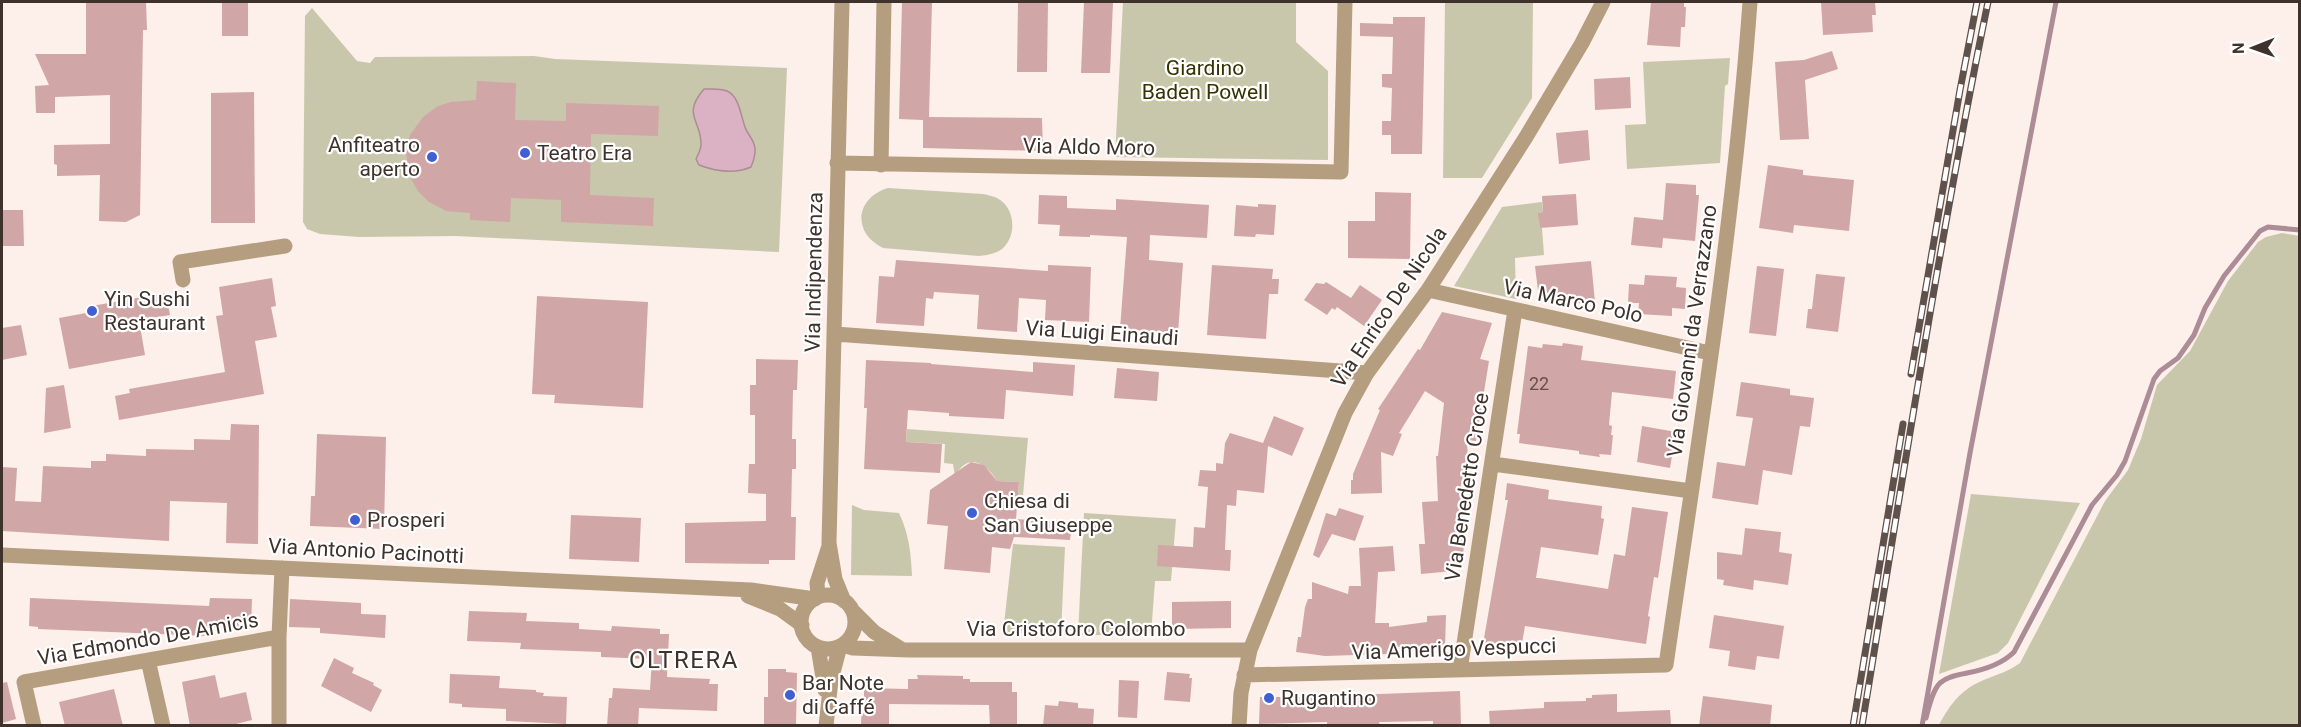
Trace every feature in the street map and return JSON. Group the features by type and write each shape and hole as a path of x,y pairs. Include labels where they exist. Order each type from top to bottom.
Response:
{"street":[{"name":"Via Indipendenza","path":"842,2 829,545 835,579 848,606"},
{"path":"881,165 884,2"},
{"name":"Via Aldo Moro","path":"837,163 1341,172 1345,2"},
{"name":"Via Enrico De Nicola","path":"1239,726 1244,675 1250,650 1331,443 1366,373 1428,290 1531,128 1582,43 1603,2"},
{"name":"Via Giovanni da Verrazzano","path":"1666,664 1738,145 1750,2"},
{"path":"183,280 180,262 285,246"},
{"name":"Via Marco Polo","path":"1428,290 1710,353"},
{"name":"Via Benedetto Croce","path":"1460,670 1515,310"},
{"name":"Via Luigi Einaudi","path":"835,334 1366,373"},
{"path":"1493,464 1691,491"},
{"name":"Via Indipendenza","path":"817,598 817,583 829,545"},
{"name":"Via Antonio Pacinotti","path":"2,555 765,591 817,598"},
{"path":"279,726 282,568"},
{"name":"Via Antonio Pacinotti","path":"728,590 771,604 785,611 802,626"},
{"path":"842,645 828,649 818,647 807,639 802,626 804,610 817,598 831,596 848,606 874,632 903,650"},
{"path":"826,721 831,680 842,645 853,631 855,621 848,606"},
{"name":"Via Edmondo De Amicis","path":"34,726 24,682 279,637"},
{"name":"Via Cristoforo Colombo","path":"842,645 853,648 903,650 1250,650"},
{"path":"818,647 824,683 826,721"},
{"path":"148,660 163,726"},
{"name":"Via Amerigo Vespucci","path":"1244,675 1666,664"}],"green space":[{"name":"Giardino Baden Powell","path":"1123,2 1296,2 1296,42 1328,71 1328,160 1115,157"},
{"path":"1445,2 1533,2 1532,98 1482,178 1443,178"},
{"path":"312,8 357,61 370,63 375,57 534,56 555,59 787,68 779,252 456,236 359,237 320,234 307,229 303,222 305,16"},
{"path":"1730,58 1728,84 1725,86 1720,163 1627,169 1625,125 1646,124 1643,62"},
{"path":"888,188 983,194 995,197 1008,208 1011,215 1010,237 999,251 979,256 883,248 866,234 861,216 869,199"},
{"path":"1542,202 1543,212 1539,213 1544,255 1515,258 1516,299 1454,286 1502,207"},
{"path":"2282,233 2300,236 2299,725 1939,725 1963,692 2020,663 2105,501 2128,470 2141,439 2157,385 2190,351 2228,281 2258,242 2266,237"},
{"path":"907,429 1028,438 1022,507 1017,507 1019,482 997,481 982,465 970,462 960,469 955,477 953,464 944,463 945,444 906,442"},
{"path":"1971,494 2080,503 2008,643 1998,653 1939,674"},
{"path":"852,505 864,510 899,513 909,544 912,576 851,575"},
{"path":"1084,513 1176,519 1171,581 1155,581 1151,635 1078,635"},
{"path":"1013,544 1065,547 1061,633 1003,633"}],"shaded area":[{"path":"704,89 724,90 734,97 755,147 751,167 725,171 699,165 696,159 701,147 700,137 693,112 697,98"}],"building":[{"path":"86,2 146,2 147,30 143,30 140,215 126,222 99,221 100,175 57,176 57,165 54,164 54,145 110,144 110,95 55,97 55,113 36,113 35,86 49,85 35,54 86,54"},
{"path":"222,2 248,2 248,36 222,36"},
{"path":"902,2 932,2 929,117 1042,118 1043,151 923,148 923,120 899,119"},
{"path":"1018,2 1048,2 1047,72 1017,72"},
{"path":"1084,2 1113,2 1110,73 1081,73"},
{"path":"1651,2 1684,2 1685,27 1681,27 1680,47 1647,45"},
{"path":"1821,2 1875,2 1876,15 1872,15 1873,32 1823,35"},
{"path":"1393,17 1425,17 1422,154 1391,154 1391,135 1382,135 1382,121 1391,121 1392,88 1382,87 1382,74 1392,74 1393,37 1360,36 1360,23 1393,24"},
{"path":"1832,51 1838,69 1805,80 1809,139 1780,140 1775,62 1804,60"},
{"path":"1630,77 1631,108 1595,110 1594,79"},
{"name":"Teatro Era","path":"477,81 516,83 515,120 566,121 566,103 659,106 658,136 591,134 590,195 654,198 653,226 561,222 561,200 511,198 510,222 470,220 470,213 446,211 429,202 418,191 410,177 406,153 410,135 423,117 438,106 451,102 476,100"},
{"path":"254,92 255,223 211,223 211,93"},
{"path":"1588,130 1590,160 1559,164 1556,133"},
{"path":"1768,165 1803,170 1803,175 1854,180 1849,231 1794,225 1793,233 1759,228"},
{"path":"1666,183 1696,185 1696,195 1699,195 1695,241 1663,238 1662,248 1631,245 1634,217 1663,220"},
{"path":"1375,192 1411,193 1410,259 1348,258 1348,221 1375,221"},
{"path":"1576,194 1578,225 1540,228 1538,213 1543,212 1542,196"},
{"path":"1039,195 1067,196 1067,208 1116,210 1116,199 1209,205 1207,238 1150,235 1149,260 1183,263 1178,333 1120,329 1127,237 1059,236 1060,225 1038,224"},
{"path":"1258,204 1276,205 1274,235 1234,236 1236,205 1258,207"},
{"path":"2,210 23,210 24,246 2,246"},
{"path":"896,260 1048,271 1048,265 1091,267 1089,322 1045,320 1046,300 1019,298 1017,332 977,329 979,295 934,292 933,299 926,298 924,326 876,323 879,276 894,277"},
{"path":"1591,261 1595,302 1569,304 1568,296 1539,299 1535,266"},
{"path":"1212,265 1273,269 1272,279 1279,279 1278,294 1269,294 1266,339 1207,335"},
{"path":"1757,266 1784,269 1776,336 1749,333"},
{"path":"1816,274 1845,277 1838,332 1806,328 1808,309 1812,309"},
{"path":"1645,275 1677,277 1676,287 1686,288 1685,309 1672,308 1672,316 1638,314 1639,303 1628,303 1629,284 1644,285"},
{"path":"272,278 276,306 271,307 277,337 255,341 264,394 119,420 115,396 130,393 129,389 225,372 216,316 223,315 219,287"},
{"path":"1326,282 1351,298 1360,285 1382,300 1364,326 1337,307 1335,310 1332,308 1327,315 1304,300 1316,283"},
{"path":"166,293 170,315 139,320 145,355 69,369 59,318 86,313 86,307"},
{"path":"537,296 648,302 643,408 554,403 555,395 532,394"},
{"path":"1442,312 1492,323 1480,359 1489,361 1476,441 1467,440 1469,484 1461,484 1464,561 1452,562 1453,571 1421,574 1419,544 1425,544 1422,502 1438,501 1436,456 1438,456 1444,403 1425,391 1399,433 1402,434 1393,456 1381,452 1382,493 1351,494 1351,480 1353,480 1353,474 1380,410 1378,409 1418,349 1420,350"},
{"path":"21,325 27,355 2,360 2,328"},
{"path":"1563,343 1583,346 1581,360 1676,371 1673,399 1612,392 1609,425 1612,426 1611,435 1613,435 1611,455 1599,454 1600,457 1579,454 1579,451 1519,443 1520,434 1517,434 1528,346 1542,348 1543,344 1562,346"},
{"path":"756,359 798,360 797,390 793,390 792,439 796,439 796,469 792,469 791,517 796,517 795,560 769,560 769,564 685,563 685,523 766,521 766,494 748,493 749,464 755,464 755,415 750,415 750,385 756,385"},
{"path":"866,360 1033,372 1033,362 1075,365 1073,396 1006,390 1004,419 949,416 949,413 908,410 906,442 942,444 940,473 864,469 867,408 864,408"},
{"path":"1117,368 1159,372 1157,401 1114,398"},
{"path":"1741,382 1790,389 1790,395 1814,398 1810,427 1800,426 1792,475 1763,470 1758,505 1712,498 1717,462 1745,466 1753,418 1736,416"},
{"path":"64,385 71,428 44,433 46,388"},
{"path":"1274,416 1304,428 1292,456 1268,446 1264,493 1237,490 1236,506 1227,505 1225,550 1231,550 1230,571 1157,566 1158,545 1193,547 1194,527 1205,528 1208,487 1198,486 1200,470 1216,471 1216,463 1223,464 1225,443 1230,433 1263,443"},
{"path":"231,424 259,425 258,544 226,543 227,503 170,501 169,541 2,531 2,467 17,468 15,501 41,502 43,466 91,468 91,461 106,461 106,454 146,456 146,449 194,450 194,439 230,440"},
{"path":"1642,426 1676,432 1670,468 1637,462"},
{"path":"317,434 386,437 384,529 310,526 311,496 315,496"},
{"name":"Chiesa di San Giuseppe","path":"971,462 984,465 997,481 1019,482 1016,519 1072,523 1070,540 1014,537 1010,549 992,547 990,573 944,569 948,526 927,524 930,490"},
{"path":"1507,483 1549,490 1548,499 1602,506 1601,518 1604,519 1598,555 1541,547 1536,578 1608,589 1614,554 1625,556 1632,507 1668,512 1658,578 1654,577 1646,644 1525,626 1521,649 1483,644 1508,500 1505,500"},
{"path":"1339,508 1364,516 1355,541 1332,534 1319,558 1313,555 1326,513 1336,516"},
{"path":"571,515 641,518 639,562 569,559"},
{"path":"1745,528 1781,532 1779,552 1792,554 1788,585 1754,580 1753,590 1723,585 1724,580 1717,579 1717,552 1742,555"},
{"path":"1393,546 1395,571 1378,572 1375,623 1389,623 1389,627 1427,622 1427,616 1446,615 1445,647 1390,647 1390,654 1325,656 1296,652 1298,637 1301,637 1305,607 1308,599 1312,599 1312,582 1348,594 1349,586 1361,586 1359,548"},
{"path":"30,598 209,606 210,598 252,599 251,629 209,627 208,636 38,629 38,627 29,626"},
{"path":"290,599 361,603 361,614 386,615 385,638 320,633 320,628 289,627"},
{"path":"1231,601 1231,628 1172,629 1172,602"},
{"path":"469,611 527,613 526,621 579,623 579,629 611,631 612,626 660,629 660,634 669,634 667,677 710,679 709,684 718,684 717,711 639,708 638,726 607,726 609,698 612,698 613,688 650,690 652,659 601,657 601,652 520,649 521,643 467,641"},
{"path":"1714,615 1784,626 1779,659 1757,656 1755,670 1728,666 1730,651 1709,648"},
{"path":"334,658 354,668 352,673 374,683 373,685 382,690 371,712 321,686"},
{"path":"768,669 786,669 786,672 797,673 796,726 764,726 764,697 768,697"},
{"path":"1167,672 1190,674 1189,678 1192,678 1190,702 1164,700"},
{"path":"450,674 500,676 499,688 536,690 536,692 544,693 543,696 567,697 566,724 506,721 506,709 462,707 462,704 449,703"},
{"path":"215,675 220,698 246,692 252,720 228,726 190,726 182,682"},
{"path":"917,675 963,676 963,679 970,679 970,682 1012,682 1012,692 1017,692 1017,726 990,726 989,705 889,704 889,726 861,726 864,688 908,689 908,679 918,679"},
{"path":"1119,680 1139,681 1137,718 1118,717"},
{"path":"7,682 16,719 2,723 2,683"},
{"path":"114,689 123,726 65,726 59,702"},
{"path":"1460,691 1461,726 1433,726 1433,721 1379,722 1380,726 1327,726 1327,722 1259,724 1260,697 1326,697"},
{"path":"1617,694 1617,712 1670,710 1671,726 1490,726 1489,711 1544,708 1544,702 1586,701 1586,698 1592,698 1592,695"},
{"path":"1703,696 1772,705 1770,726 1699,726"},
{"path":"1059,701 1078,703 1078,708 1094,709 1093,726 1043,726 1045,705 1058,706"}],"waterway":[{"path":"1922,726 1970,453 2056,2"},
{"path":"1926,718 1933,695 1940,683 1953,676 1992,666 2014,652 2092,505 2117,475 2125,461 2154,379 2160,371 2178,358 2194,335 2205,308 2224,276 2260,231 2268,227 2300,230"}],"railway":[{"path":"1911,374 1977,2"},
{"path":"1862,726 1937,272 1988,2"},
{"path":"1853,726 1903,424"}],"place":[{"name":"Teatro Era","path":"525,153"},
{"name":"Anfiteatro aperto","path":"432,157"},
{"name":"Yin Sushi Restaurant","path":"92,311"},
{"name":"Chiesa di San Giuseppe","path":"972,513"},
{"name":"Prosperi","path":"355,520"},
{"name":"Bar Note di Caffé","path":"790,695"},
{"name":"Rugantino","path":"1269,698"}],"district":[{"name":"OLTRERA","path":"684,660"}]}
